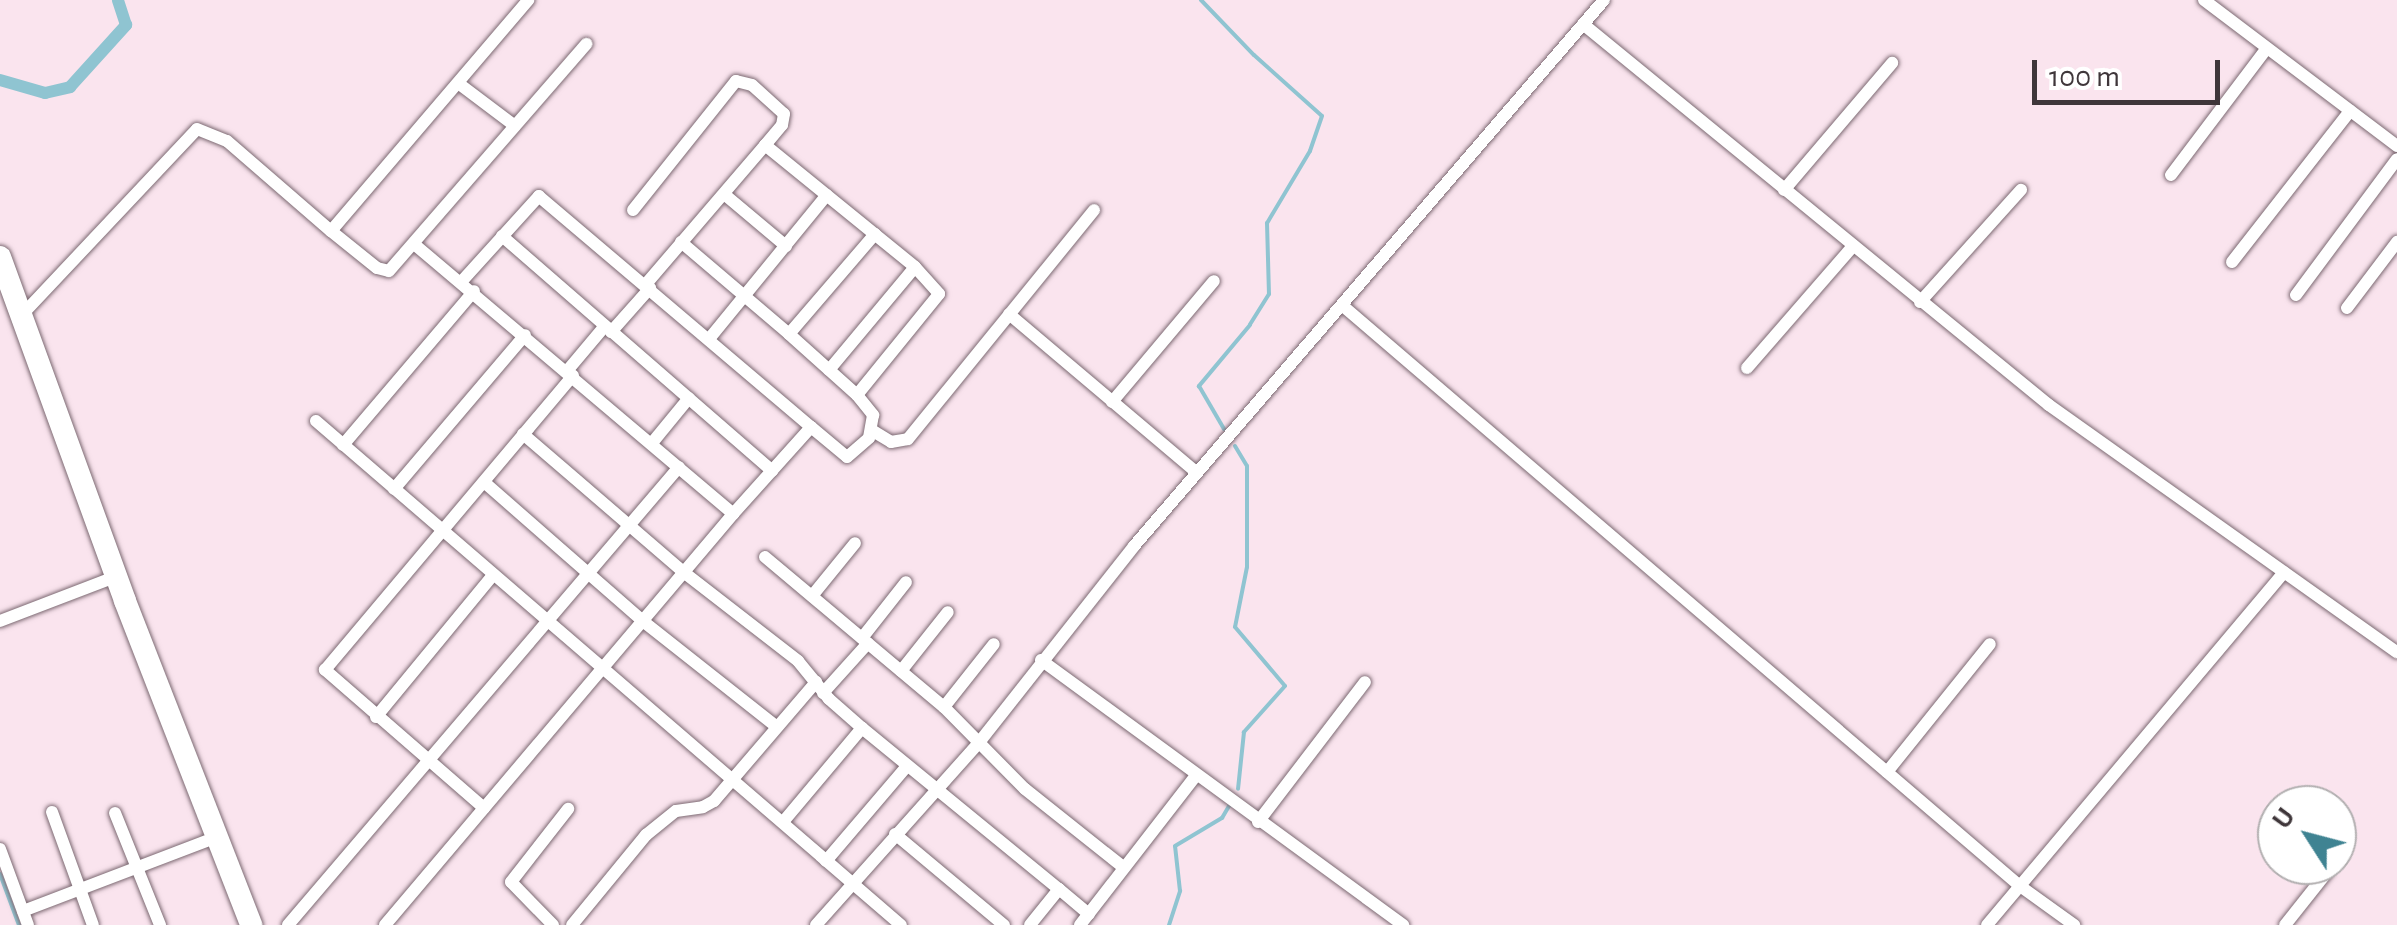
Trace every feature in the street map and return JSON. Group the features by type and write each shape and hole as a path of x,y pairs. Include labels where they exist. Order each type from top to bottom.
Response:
{"highway":[{"path":"0,257 251,925"},
{"path":"0,300 239,925"}],"street":[{"path":"331,230 528,0"},
{"path":"816,925 977,745 1041,660 1197,474 1604,0"},
{"path":"2204,0 2397,146"},
{"path":"1583,24 2049,405 2397,652"},
{"path":"20,317 197,129 227,141 382,271 392,269 586,44"},
{"path":"2171,175 2267,48"},
{"path":"1784,190 1892,63"},
{"path":"484,808 325,670 681,242 780,129 784,114 752,85 736,81 633,210"},
{"path":"458,83 515,126"},
{"path":"2232,262 2350,111"},
{"path":"765,145 938,290 938,296 857,395"},
{"path":"2296,295 2397,159"},
{"path":"1920,302 2020,190"},
{"path":"724,194 786,246"},
{"path":"709,339 827,195"},
{"path":"462,280 539,196 847,457 854,456 873,431 871,411 790,334 681,242"},
{"path":"873,431 891,442 908,439 1094,210"},
{"path":"790,334 875,234"},
{"path":"502,236 772,471"},
{"path":"2347,308 2397,242"},
{"path":"414,244 474,290 734,514"},
{"path":"1747,368 1853,246"},
{"path":"829,370 914,268"},
{"path":"1112,402 1214,281"},
{"path":"343,445 474,290"},
{"path":"1343,306 2020,886 2074,925"},
{"path":"1010,314 1197,474"},
{"path":"394,488 525,335"},
{"path":"652,443 689,398"},
{"path":"316,421 549,620 601,671 901,925"},
{"path":"385,925 811,427"},
{"path":"523,434 686,574 798,661 862,728 1059,889 1084,920 1194,776"},
{"path":"288,925 679,467"},
{"path":"484,482 644,622 777,726"},
{"path":"812,596 855,543"},
{"path":"765,557 944,707 977,745 1123,868"},
{"path":"1987,925 2284,572"},
{"path":"376,718 494,575"},
{"path":"0,620 106,580"},
{"path":"572,925 646,834 676,810 703,808 714,801 777,726 865,640 906,582"},
{"path":"901,670 948,612"},
{"path":"944,707 994,644"},
{"path":"1888,772 1990,644"},
{"path":"1041,660 1194,776 1403,925"},
{"path":"1258,822 1365,682"},
{"path":"783,822 862,728"},
{"path":"826,861 907,766"},
{"path":"553,925 510,882 568,809"},
{"path":"52,812 93,925"},
{"path":"115,813 160,925"},
{"path":"895,834 1004,925"},
{"path":"24,910 206,841"},
{"path":"0,849 28,925"},
{"path":"2285,925 2317,885"},
{"path":"1030,925 1059,889"}],"waterway":[{"path":"0,80 45,93 70,87 126,25 118,0"},
{"path":"1201,0 1254,55 1322,116 1310,151 1267,223 1269,294 1250,325 1199,386 1224,429"},
{"path":"1235,446 1247,466 1247,567 1235,627 1285,686 1244,732 1238,789"},
{"path":"1169,925 1180,891 1175,846 1222,818 1229,806"},
{"path":"0,874 19,925"}]}
